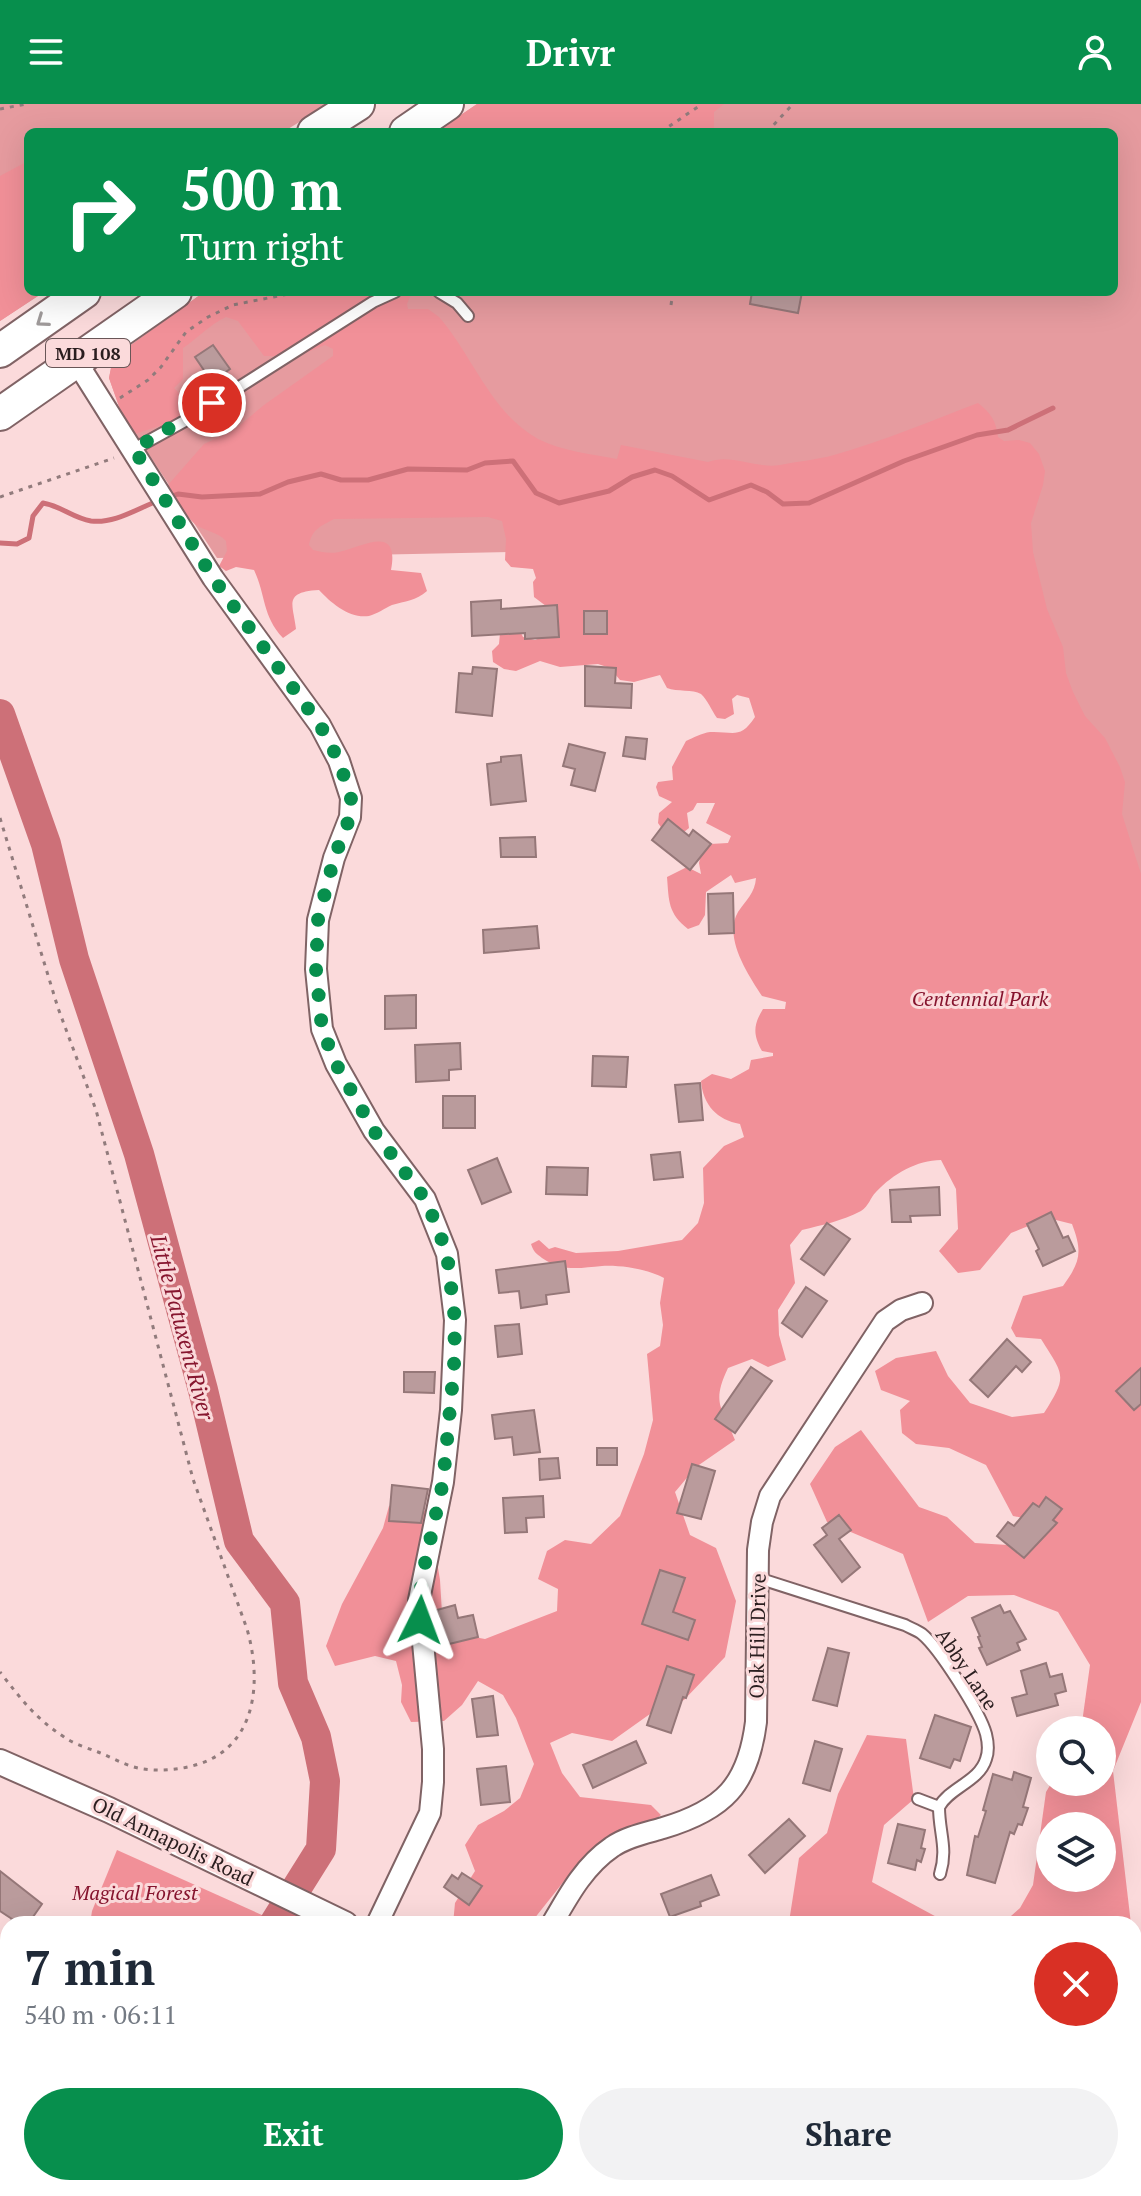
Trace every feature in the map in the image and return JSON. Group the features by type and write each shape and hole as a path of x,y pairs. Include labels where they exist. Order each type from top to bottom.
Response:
{"main road":[{"path":"320,128 358,104"},
{"path":"412,128 447,104"},
{"name":"MD 108","path":"0,351 78,296"},
{"name":"MD 108","path":"0,414 169,296"}],"street":[{"path":"76,361 229,602 320,725 346,780 351,798 350,817 334,858 318,920 316,969 322,1029 336,1064 374,1131 425,1199 447,1254 455,1320 451,1410 443,1482 419,1600 433,1749 430,1813 381,1916"},
{"name":"Oak Hill Drive","path":"557,1916 592,1863 613,1846 709,1810 729,1793 743,1774 753,1749 756,1722 758,1550 770,1496 885,1321 901,1310 922,1303"},
{"name":"Old Annapolis Road","path":"0,1762 109,1810 328,1916"}],"lane":[{"path":"134,449 192,417 386,296"},
{"path":"446,296 468,316"},
{"name":"Abby Lane","path":"758,1578 905,1625 921,1633 933,1646 976,1711 988,1746 986,1761 979,1772 952,1791 939,1807"},
{"path":"918,1799 939,1807 939,1825 945,1844 940,1874"}],"path":[{"path":"0,109 26,104"},
{"path":"667,128 702,104"},
{"path":"771,128 793,104"},
{"path":"106,407 148,380 186,332 208,317 233,305 278,296"},
{"path":"671,305 672,296"},
{"path":"0,497 94,467 134,449"},
{"path":"0,818 58,1008 96,1110 193,1479 254,1655 252,1698 245,1725 234,1744 214,1759 186,1768 159,1770 136,1768 66,1739 21,1702 0,1672"}],"shaded area":[{"path":"0,104 329,104 290,128 24,128 24,296 38,296 0,321"},
{"name":"Centennial Park","path":"477,104 1141,104 1141,1181 959,543 217,558 121,412 109,378 113,358 198,296 1118,296 1118,128 442,128"}],"green space":[{"path":"477,104 724,104 714,112 714,128 442,128"},
{"path":"24,163 24,296 38,296 0,321 0,176"},
{"path":"198,296 410,296 408,309 428,309 439,317 507,414 538,439 567,449 617,459 621,445 708,462 726,459 780,465 828,457 978,403 992,418 998,437 1004,441 1030,443 1039,454 1045,471 1031,523 1033,552 1047,609 1063,647 1066,673 1073,692 1085,716 1105,738 1120,767 1125,782 1122,814 1141,874 1141,1702 1116,1764 1116,1716 1083,1716 1090,1665 1058,1612 1014,1595 968,1596 928,1622 903,1554 827,1522 810,1484 835,1447 861,1430 919,1507 947,1517 975,1543 1008,1545 1034,1520 1013,1516 986,1465 949,1448 916,1444 902,1433 900,1410 910,1401 881,1390 875,1371 896,1358 936,1351 948,1376 970,1403 1012,1417 1044,1413 1060,1383 1055,1361 1041,1339 1016,1337 1011,1328 1023,1296 1063,1286 1078,1257 1078,1243 1072,1224 1048,1218 1011,1233 980,1270 958,1273 939,1251 958,1229 956,1189 941,1160 923,1162 890,1179 861,1211 802,1230 790,1245 795,1283 778,1310 779,1335 786,1360 768,1367 752,1359 728,1368 719,1398 735,1440 696,1467 675,1492 690,1535 716,1548 736,1601 725,1657 684,1700 650,1714 612,1741 572,1733 550,1743 562,1773 580,1797 651,1805 661,1815 649,1824 620,1835 580,1861 536,1916 454,1916 455,1903 475,1871 465,1845 478,1825 520,1798 534,1764 516,1718 503,1695 478,1681 462,1705 444,1721 411,1722 401,1702 402,1685 396,1661 375,1656 335,1666 326,1646 342,1604 383,1528 389,1506 415,1496 430,1519 442,1613 452,1633 485,1639 557,1611 558,1589 538,1579 547,1551 565,1540 591,1544 620,1516 644,1454 653,1420 647,1354 660,1346 663,1325 660,1303 664,1278 625,1267 571,1268 557,1265 537,1254 531,1244 539,1240 549,1249 555,1247 576,1253 618,1251 682,1240 698,1223 704,1203 703,1168 724,1146 744,1137 740,1124 724,1119 708,1104 701,1081 712,1074 731,1079 749,1069 751,1060 773,1056 773,1053 762,1051 757,1040 757,1020 763,1009 785,1009 786,1002 762,996 739,956 733,933 738,912 752,892 756,878 735,883 731,875 706,892 705,915 699,925 688,929 681,923 671,906 667,877 687,867 701,874 699,863 702,850 710,844 728,843 731,836 706,823 715,803 697,803 687,813 689,828 679,836 667,836 658,823 659,813 672,802 659,796 656,787 658,782 673,780 672,767 686,741 710,732 740,732 755,717 749,698 737,695 732,699 734,714 725,719 717,718 701,694 667,688 660,675 634,682 620,680 610,668 598,664 560,667 540,661 516,671 504,669 493,662 492,651 499,644 500,633 519,629 523,637 535,640 545,636 550,609 534,597 533,582 536,578 533,569 511,567 505,560 506,539 502,521 488,517 334,519 325,524 312,535 309,545 313,550 335,553 368,543 385,542 392,556 391,570 421,573 427,591 415,599 362,616 341,609 319,590 300,593 292,606 296,629 283,638 271,622 254,570 236,567 226,571 219,566 227,551 226,541 193,522 168,485 204,444 234,430 333,356 333,349 325,345 298,356 264,356 238,321 226,317 183,348 183,379 174,388 191,405 171,422 135,434 121,412 109,378 113,358"},
{"path":"867,1735 906,1739 914,1799 884,1825 872,1882 935,1916 790,1916 799,1858 827,1833 838,1794"},
{"path":"1045,1796 1116,1796 1130,1916 1011,1916 1020,1908 1033,1885 1036,1864 1036,1892 1116,1892 1116,1812 1043,1812"},
{"name":"Magical Forest","path":"117,1850 264,1916 91,1916"}],"building":[{"path":"751,296 801,296 798,313 750,304"},
{"path":"213,345 230,369 212,382 195,357"},
{"path":"501,600 501,609 557,605 559,637 525,639 525,633 472,636 471,602"},
{"path":"584,611 607,611 607,634 584,634"},
{"path":"585,666 616,668 615,683 632,684 631,708 585,706"},
{"path":"473,667 497,669 492,716 456,712 459,673 472,674"},
{"path":"626,737 647,739 645,759 623,756"},
{"path":"569,744 605,753 595,791 571,785 575,769 563,766"},
{"path":"521,755 526,801 491,805 487,764 501,762 501,757"},
{"path":"668,819 689,836 693,830 711,844 690,870 652,840"},
{"path":"535,837 536,857 501,857 500,838"},
{"path":"733,893 734,933 709,934 708,894"},
{"path":"537,926 539,948 484,953 483,930"},
{"path":"416,995 416,1028 385,1029 385,996"},
{"path":"460,1043 461,1069 449,1070 449,1080 416,1082 415,1045"},
{"path":"593,1056 628,1057 626,1087 592,1086"},
{"path":"700,1083 703,1120 679,1122 675,1085"},
{"path":"443,1096 475,1096 475,1128 443,1128"},
{"path":"680,1152 683,1177 654,1180 651,1155"},
{"path":"497,1158 511,1192 482,1204 468,1170"},
{"path":"547,1167 588,1168 587,1195 546,1194"},
{"path":"939,1187 940,1215 910,1216 911,1222 892,1222 890,1190"},
{"path":"1051,1212 1063,1238 1068,1236 1075,1251 1043,1266 1027,1224"},
{"path":"827,1223 850,1239 824,1275 801,1259"},
{"path":"565,1261 569,1292 546,1295 547,1304 521,1308 519,1291 499,1293 496,1270"},
{"path":"806,1287 827,1301 802,1337 782,1323"},
{"path":"519,1324 522,1354 498,1357 495,1326"},
{"path":"1007,1339 1031,1362 1022,1372 1016,1366 988,1397 970,1380"},
{"path":"751,1367 772,1381 735,1433 715,1419"},
{"path":"1141,1368 1141,1404 1134,1410 1116,1391"},
{"path":"404,1372 435,1372 434,1393 404,1392"},
{"path":"534,1410 540,1452 514,1455 512,1437 495,1439 492,1415"},
{"path":"597,1448 617,1448 617,1465 597,1465"},
{"path":"558,1458 560,1478 540,1480 539,1459"},
{"path":"692,1464 715,1471 701,1519 677,1513"},
{"path":"392,1485 428,1489 421,1523 389,1521"},
{"path":"543,1496 544,1517 526,1518 527,1532 505,1533 503,1498"},
{"path":"1046,1497 1062,1509 1053,1520 1057,1523 1024,1558 997,1536 1008,1522 1014,1526 1033,1503 1039,1507"},
{"path":"839,1515 851,1530 839,1539 860,1567 842,1582 814,1545 827,1535 822,1528"},
{"path":"660,1570 685,1578 673,1612 695,1620 688,1640 642,1624"},
{"path":"455,1605 458,1618 473,1615 478,1637 445,1645 437,1610"},
{"path":"1000,1605 1004,1613 1010,1611 1026,1639 1017,1643 1020,1650 987,1665 979,1648 982,1647 980,1636 972,1618"},
{"path":"828,1648 849,1653 837,1706 813,1700"},
{"path":"1046,1663 1050,1677 1062,1674 1066,1691 1055,1694 1058,1705 1017,1716 1012,1698 1027,1694 1021,1671"},
{"path":"667,1666 694,1675 671,1733 647,1725"},
{"path":"493,1696 498,1735 477,1737 472,1699"},
{"path":"935,1715 971,1727 960,1761 954,1759 950,1768 920,1758"},
{"path":"636,1741 646,1763 593,1788 583,1765"},
{"path":"815,1741 842,1749 830,1791 803,1783"},
{"path":"506,1766 510,1802 481,1805 477,1769"},
{"path":"1014,1772 1031,1778 1023,1807 1028,1808 1022,1825 1018,1824 1014,1834 1010,1832 995,1883 967,1875 975,1836 978,1837 986,1811 983,1810 993,1774 1012,1780"},
{"path":"789,1819 805,1836 765,1873 749,1855"},
{"path":"898,1824 925,1830 921,1848 925,1849 921,1862 917,1860 915,1870 888,1863"},
{"path":"0,1871 42,1904 34,1916 8,1916 0,1911"},
{"path":"462,1873 482,1886 469,1905 444,1887 452,1875 458,1879"},
{"path":"711,1875 719,1895 700,1902 701,1906 670,1916 661,1894"}],"waterway":[{"path":"169,497 178,494 202,497 260,494 288,482 321,474 341,480 368,480 408,469 467,470 485,463 513,461 536,493 559,503 609,491 632,477 655,470 672,476 709,500 751,485 783,504 809,503 904,461 977,435 1008,430 1053,408"},
{"path":"0,543 17,544 29,538 33,516 43,503 91,521 100,521 118,518 160,500"},
{"name":"Little Patuxent River","path":"0,714 46,844 74,959 139,1154 203,1390 239,1541 285,1603 293,1683 316,1737 325,1781 321,1849 279,1916"}],"route":[{"path":"212,403 134,449 213,578 320,725 339,761 351,798 350,817 334,858 318,920 316,969 322,1029 336,1064 374,1131 425,1199 447,1254 455,1320 453,1388 443,1482 419,1600 420,1620"}]}
